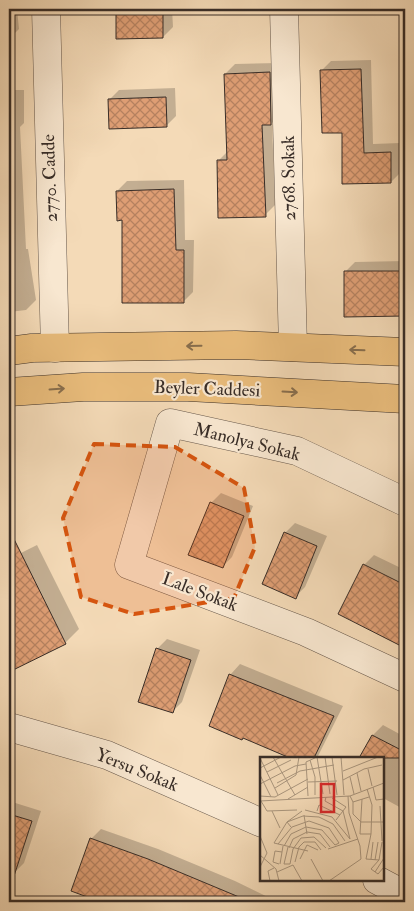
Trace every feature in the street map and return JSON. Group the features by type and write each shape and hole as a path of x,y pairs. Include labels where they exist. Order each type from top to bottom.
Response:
{"main road":[{"path":"9,350 236,345 405,352"},
{"name":"Beyler Caddesi","path":"9,392 83,387 188,387 405,399"}],"street":[{"name":"2770. Cadde","path":"46,9 55,348"},
{"name":"2768. Sokak","path":"284,9 293,347"},
{"name":"Manolya Sokak","path":"170,423 297,451 405,502"},
{"name":"Lale Sokak","path":"170,423 129,565 306,632 405,678"},
{"name":"Yersu Sokak","path":"9,727 107,755 260,821"},
{"path":"379,881 405,895"}],"highlighted area":[{"path":"94,444 175,447 244,488 255,547 234,598 134,614 81,597 63,518"}],"building":[{"path":"163,13 163,38 116,39 116,14"},
{"path":"361,69 364,153 391,152 391,183 342,184 342,133 322,133 320,70"},
{"path":"270,72 271,125 262,125 266,217 218,218 217,160 227,160 224,74"},
{"path":"166,97 167,127 109,129 108,99"},
{"path":"174,189 176,250 184,250 184,303 122,303 122,220 117,221 116,191"},
{"path":"344,271 405,271 405,316 344,317"},
{"path":"210,502 244,516 223,568 188,555"},
{"path":"9,529 66,644 9,672"},
{"path":"284,532 317,546 296,599 262,584"},
{"path":"363,564 405,585 405,648 338,614"},
{"path":"156,648 191,660 173,713 138,702"},
{"path":"229,674 334,716 314,757 288,757 209,726"},
{"path":"372,735 405,752 405,758 360,757"},
{"path":"9,814 32,821 13,879 9,878"},
{"path":"90,838 148,859 251,902 101,902 71,891"}]}
